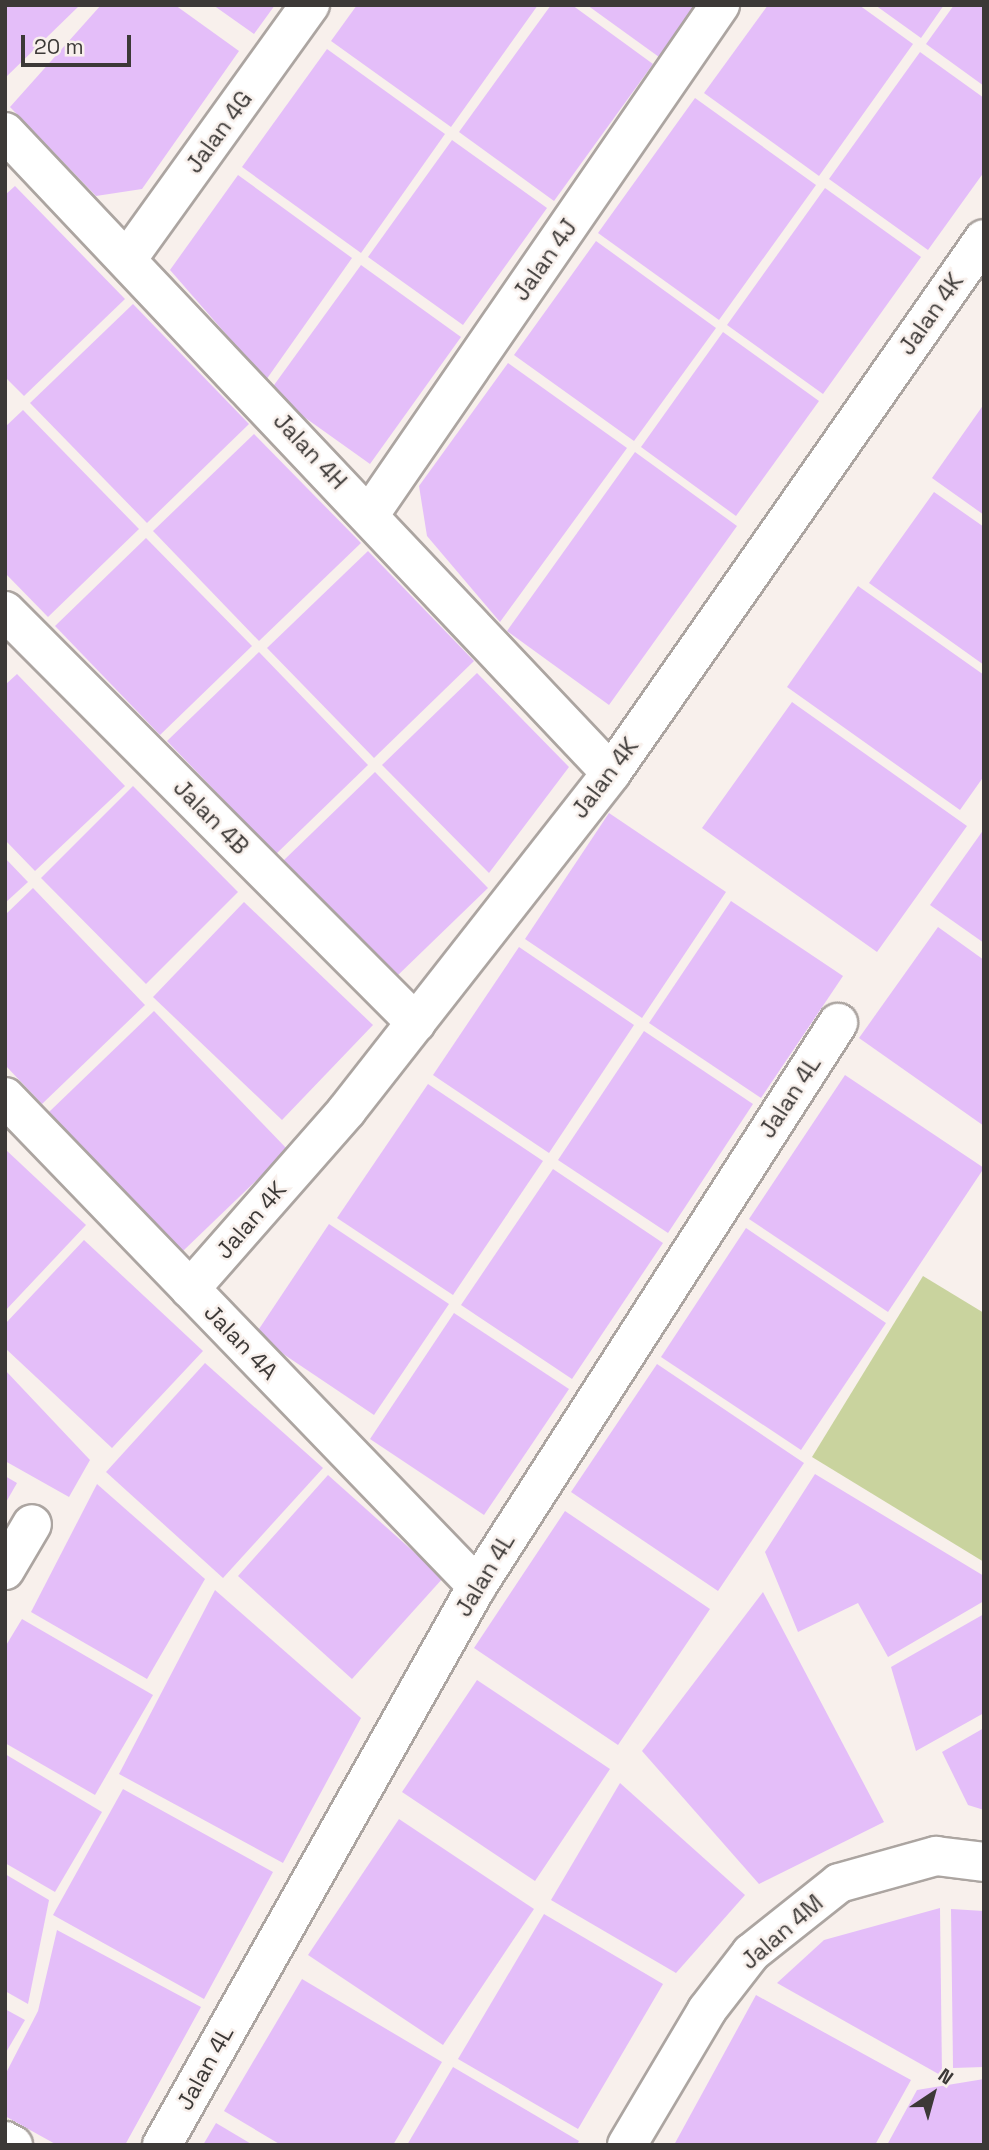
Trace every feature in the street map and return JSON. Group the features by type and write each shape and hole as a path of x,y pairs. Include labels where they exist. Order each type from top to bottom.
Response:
{"street":[{"name":"Jalan 4G","path":"128,258 310,5"},
{"name":"Jalan 4J","path":"370,514 720,5"},
{"name":"Jalan 4H","path":"5,132 128,258 611,773"},
{"name":"Jalan 4K","path":"190,1289 416,1023 611,773 984,239"},
{"name":"Jalan 4B","path":"5,611 416,1023"},
{"name":"Jalan 4L","path":"162,2145 477,1586 838,1023"},
{"name":"Jalan 4A","path":"5,1097 477,1586"},
{"path":"5,1570 32,1524"},
{"name":"Jalan 4M","path":"627,2145 707,2010 751,1953 839,1884 936,1856 984,1862"},
{"path":"5,2141 13,2145"}],"green space":[{"path":"923,1276 984,1313 984,1562 812,1457"}],"building":[{"path":"5,5 80,5 5,78"},
{"path":"101,5 175,5 239,51 142,189 96,196 10,107"},
{"path":"213,5 275,5 254,34"},
{"path":"357,5 538,5 451,127 331,41"},
{"path":"551,5 572,5 653,64 554,201 459,132"},
{"path":"587,5 696,5 659,57"},
{"path":"768,5 859,5 913,44 819,176 704,93"},
{"path":"875,5 944,5 921,38"},
{"path":"954,5 984,5 984,86 926,44"},
{"path":"327,49 445,134 361,253 242,167"},
{"path":"920,52 984,98 984,172 928,250 829,179"},
{"path":"695,98 816,185 719,320 598,233"},
{"path":"452,140 547,208 463,325 368,257"},
{"path":"238,175 352,258 266,380 170,270"},
{"path":"15,186 125,299 24,396 5,377 5,195"},
{"path":"825,188 921,257 823,394 727,325"},
{"path":"596,241 716,328 634,441 514,355"},
{"path":"361,265 461,337 370,464 269,392"},
{"path":"133,304 249,424 147,523 30,403"},
{"path":"723,332 819,401 736,516 641,447"},
{"path":"508,363 627,448 500,622 427,536 419,486"},
{"path":"984,404 984,515 932,478"},
{"path":"23,410 139,529 48,617 5,573 5,427"},
{"path":"254,434 361,543 259,641 153,531"},
{"path":"635,452 737,526 609,705 507,631"},
{"path":"934,492 984,527 984,665 869,583"},
{"path":"146,538 252,646 160,735 55,626"},
{"path":"368,551 474,661 374,758 267,648"},
{"path":"858,586 984,675 984,776 960,810 787,687"},
{"path":"259,652 368,765 276,854 167,741"},
{"path":"477,673 569,767 489,873 382,765"},
{"path":"17,674 125,786 35,871 5,840 5,685"},
{"path":"792,702 967,826 877,952 702,828"},
{"path":"375,772 488,888 396,977 283,861"},
{"path":"133,786 238,892 146,984 41,878"},
{"path":"609,813 726,892 642,1018 525,939"},
{"path":"984,829 984,943 930,905"},
{"path":"5,858 28,882 5,903"},
{"path":"33,888 145,1005 42,1104 5,1065 5,915"},
{"path":"731,901 843,976 761,1098 649,1023"},
{"path":"244,902 373,1025 282,1120 153,997"},
{"path":"938,927 984,960 984,1126 859,1038"},
{"path":"519,947 634,1025 549,1153 433,1075"},
{"path":"154,1011 288,1150 183,1251 49,1112"},
{"path":"644,1031 753,1104 668,1233 558,1160"},
{"path":"845,1075 984,1168 888,1312 749,1219"},
{"path":"428,1084 543,1161 453,1295 337,1218"},
{"path":"5,1149 86,1225 5,1311"},
{"path":"553,1169 663,1243 572,1379 461,1305"},
{"path":"329,1224 449,1304 374,1415 255,1335"},
{"path":"746,1228 886,1323 801,1450 661,1357"},
{"path":"84,1240 203,1351 112,1448 5,1348 5,1324"},
{"path":"454,1313 569,1389 484,1515 370,1439"},
{"path":"205,1363 323,1468 223,1578 106,1472"},
{"path":"657,1364 804,1463 718,1591 571,1492"},
{"path":"5,1370 90,1460 69,1497 5,1461"},
{"path":"815,1474 984,1576 984,1601 888,1657 858,1603 798,1632 765,1552"},
{"path":"328,1475 443,1578 352,1679 238,1576"},
{"path":"5,1476 17,1483 5,1504"},
{"path":"97,1484 205,1579 147,1679 31,1612"},
{"path":"565,1511 710,1609 618,1745 474,1648"},
{"path":"215,1590 361,1718 283,1863 119,1774"},
{"path":"763,1592 884,1822 759,1884 642,1751"},
{"path":"984,1614 984,1713 916,1751 891,1667"},
{"path":"22,1619 153,1695 95,1795 5,1743 5,1647"},
{"path":"477,1680 610,1769 535,1881 402,1792"},
{"path":"984,1728 984,1810 968,1805 942,1752"},
{"path":"5,1754 102,1812 55,1892 5,1863"},
{"path":"620,1783 745,1895 676,1973 551,1900"},
{"path":"123,1789 273,1872 204,1999 53,1915"},
{"path":"399,1819 534,1909 443,2045 308,1955"},
{"path":"5,1874 49,1900 28,2004 5,1991"},
{"path":"940,1908 942,2076 777,1983 824,1940"},
{"path":"951,1909 984,1911 984,2067 953,2068"},
{"path":"544,1914 663,1984 578,2129 458,2059"},
{"path":"57,1930 201,2007 125,2145 57,2145 5,2116 5,2075 38,2011"},
{"path":"302,1979 442,2062 393,2145 281,2145 224,2111"},
{"path":"756,1995 911,2080 875,2145 674,2145"},
{"path":"5,2009 25,2020 5,2054"},
{"path":"453,2067 579,2141 577,2145 407,2145"},
{"path":"984,2079 984,2145 887,2145 917,2090"},
{"path":"216,2123 253,2145 203,2145"}]}
